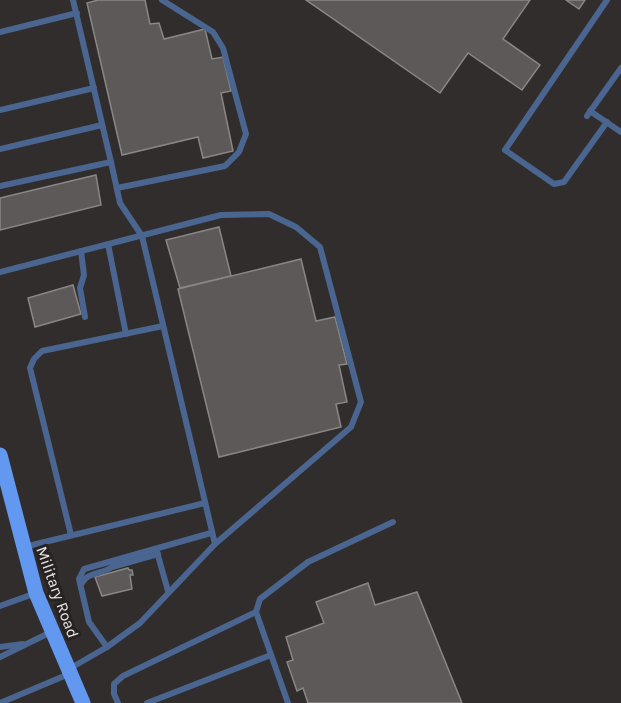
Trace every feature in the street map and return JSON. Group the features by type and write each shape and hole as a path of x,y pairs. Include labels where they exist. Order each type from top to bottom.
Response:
{"main road":[{"name":"Military Road","path":"0,455 36,593 83,703"}],"lane":[{"path":"73,0 120,203 142,236 215,544"},
{"path":"117,188 225,166 239,152 246,134 224,48 213,33 162,0"},
{"path":"607,0 505,150 554,184 564,182 607,122"},
{"path":"0,32 76,14"},
{"path":"621,68 589,113 621,132"},
{"path":"0,110 94,88"},
{"path":"0,149 102,125"},
{"path":"0,186 111,162"},
{"path":"0,272 221,215 269,214 296,227 320,248 361,402 351,427 215,544 140,623 69,672 0,703"},
{"path":"108,244 126,334"},
{"path":"81,251 84,275 80,288 85,317"},
{"path":"70,536 30,368 34,359 42,351 164,326"},
{"path":"23,547 204,503"},
{"path":"288,703 256,612 260,599 308,562 393,522"},
{"path":"107,647 89,622 79,579 84,569 157,551 212,533"},
{"path":"157,551 168,591"},
{"path":"0,608 36,593"},
{"path":"118,703 114,694 114,684 123,676 256,612"},
{"path":"0,657 52,632"},
{"path":"0,647 25,644"},
{"path":"147,703 271,655"}],"building":[{"path":"98,0 145,0 150,24 159,23 164,39 205,29 212,59 223,57 231,91 221,93 233,151 203,158 198,137 122,155 87,3"},
{"path":"306,0 530,0 503,39 540,65 522,90 468,53 440,93"},
{"path":"566,0 585,0 579,9"},
{"path":"96,175 101,205 0,230 0,198"},
{"path":"219,227 231,276 180,288 166,240"},
{"path":"301,259 316,321 335,317 347,364 339,365 347,402 336,404 341,427 219,457 178,289"},
{"path":"73,285 81,314 35,327 28,298"},
{"path":"128,568 132,570 133,575 130,575 132,589 102,596 95,577"},
{"path":"368,583 375,605 417,592 462,703 308,703 303,688 297,691 287,662 293,660 286,637 324,623 316,602"}]}
